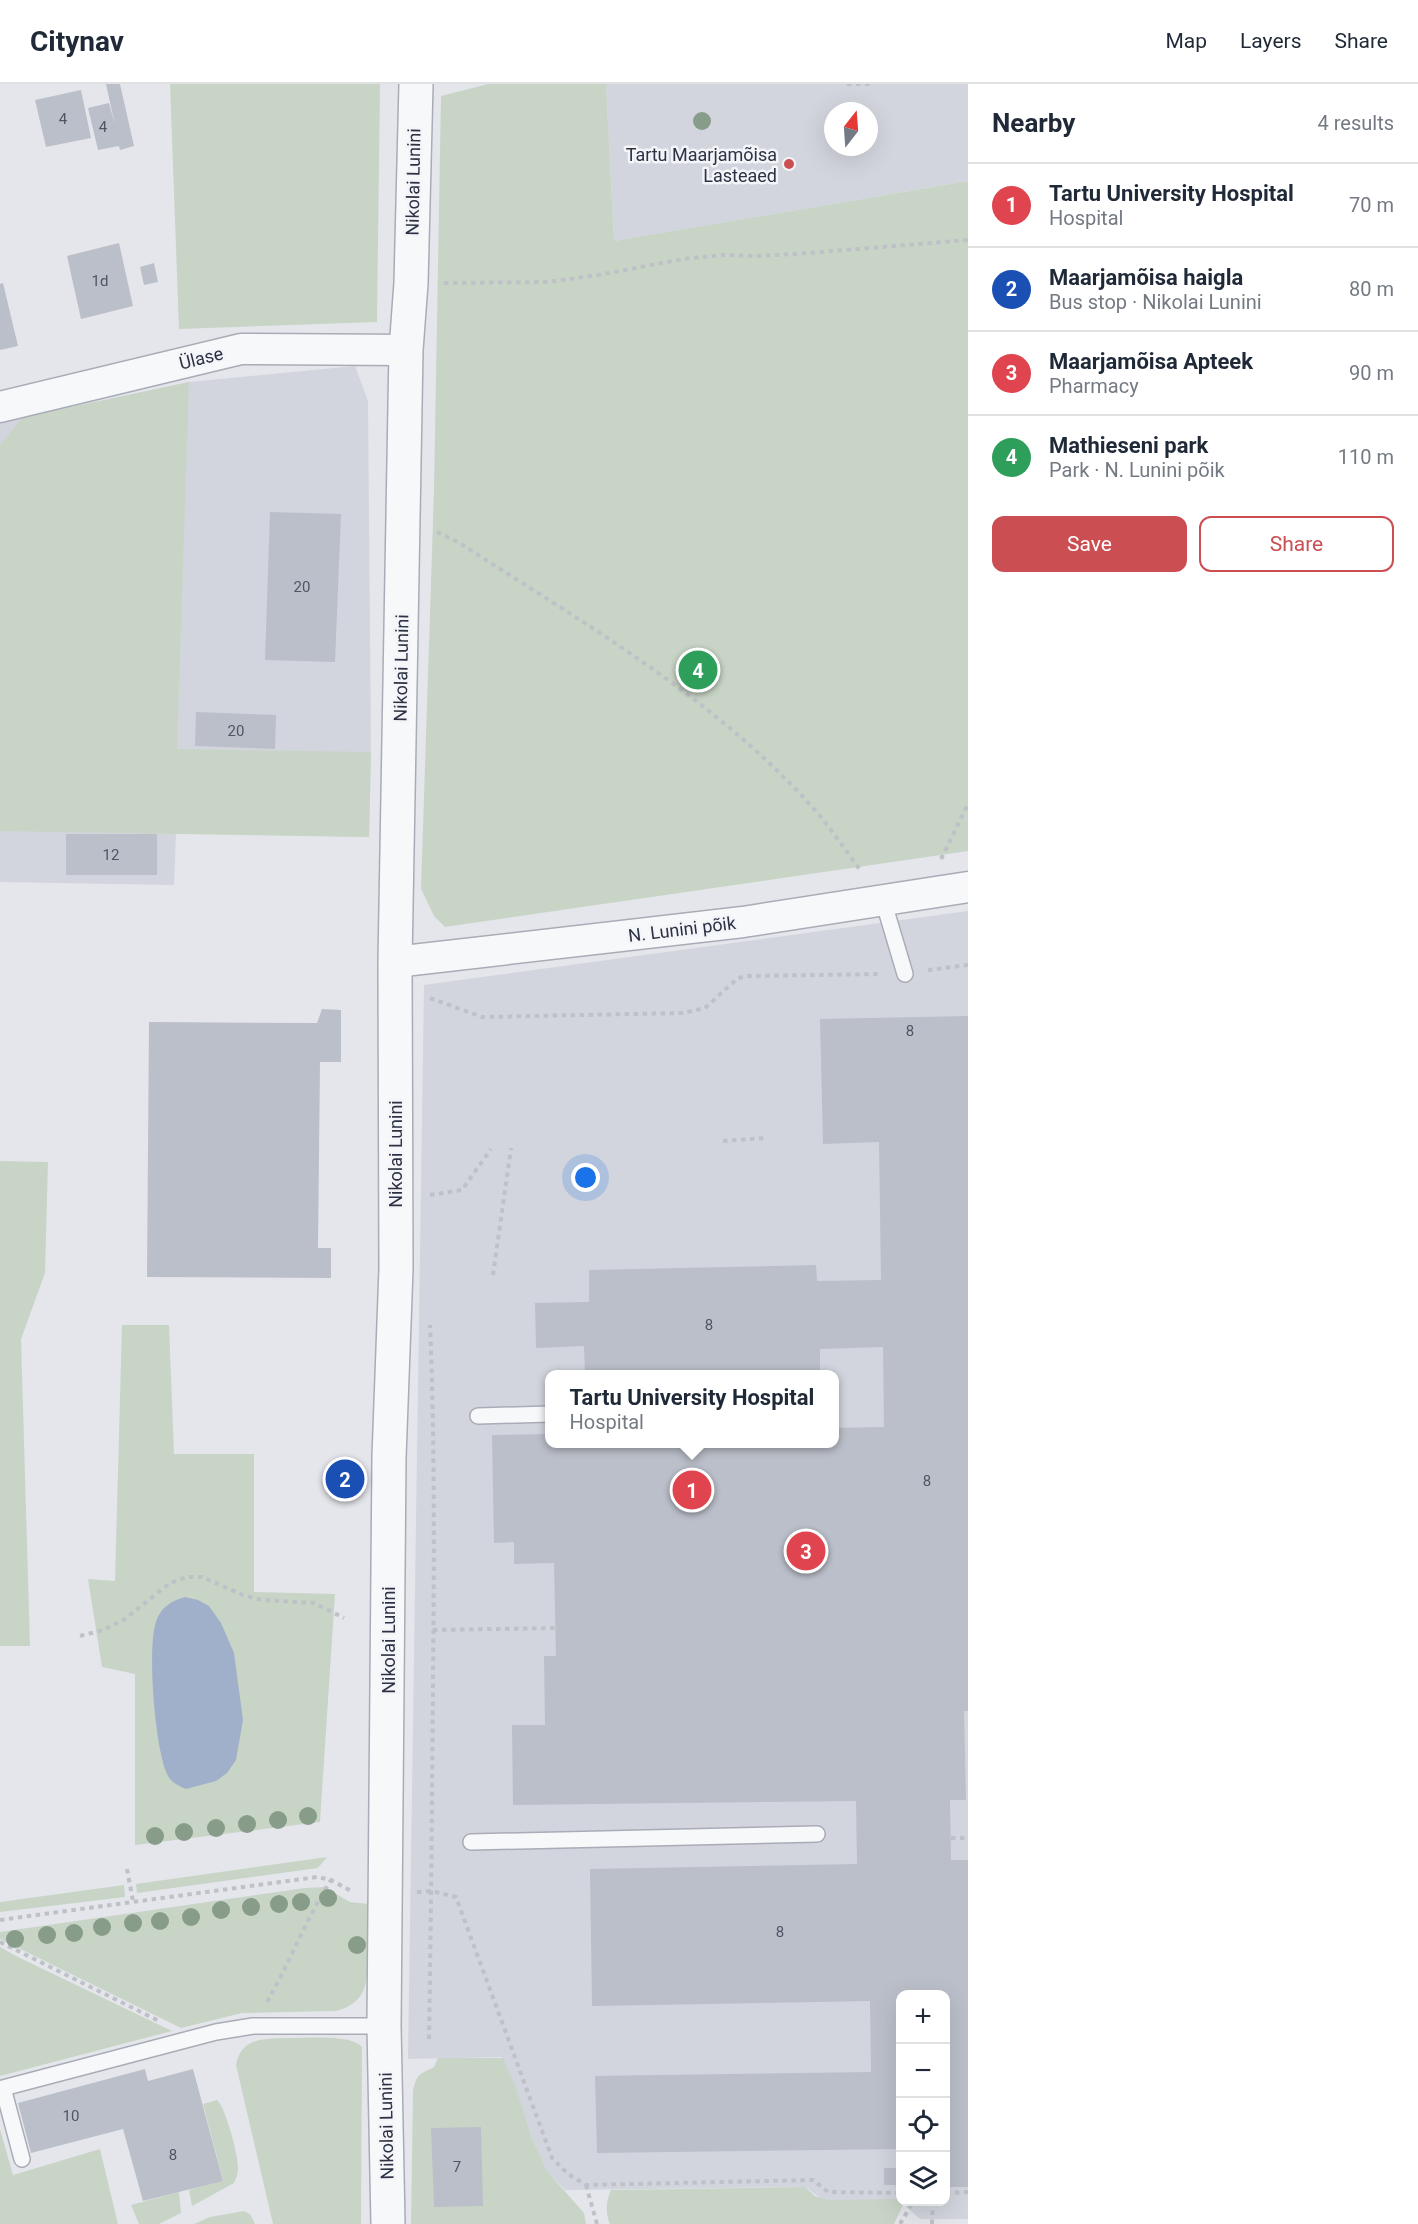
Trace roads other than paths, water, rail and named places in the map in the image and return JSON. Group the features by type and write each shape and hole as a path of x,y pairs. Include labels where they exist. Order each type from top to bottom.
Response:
{"street":[{"name":"Nikolai Lunini","path":"388,2224 384,2026 387,1894 389,1466 396,1269 396,962 406,350 411,283 416,84"},
{"name":"Ülase","path":"0,407 241,349 406,350"},
{"name":"N. Lunini põik","path":"396,962 732,923 968,887"}],"lane":[{"path":"883,900 905,974"},
{"path":"478,1416 545,1414"},
{"path":"471,1842 817,1834"},
{"path":"22,2159 3,2088 199,2036 253,2026 384,2026"}],"water":[{"path":"185,1597 209,1606 221,1623 234,1653 243,1720 236,1760 227,1773 216,1781 186,1789 172,1781 163,1764 156,1723 152,1673 152,1650 157,1619 168,1605"}],"place":[{"name":"Tartu Maarjamõisa Lasteaed","path":"789,164"},
{"name":"Mathieseni park","path":"698,670"},
{"name":"Maarjamõisa haigla","path":"345,1479"},
{"name":"Tartu University Hospital","path":"692,1490"},
{"name":"Maarjamõisa Apteek","path":"806,1551"}]}
